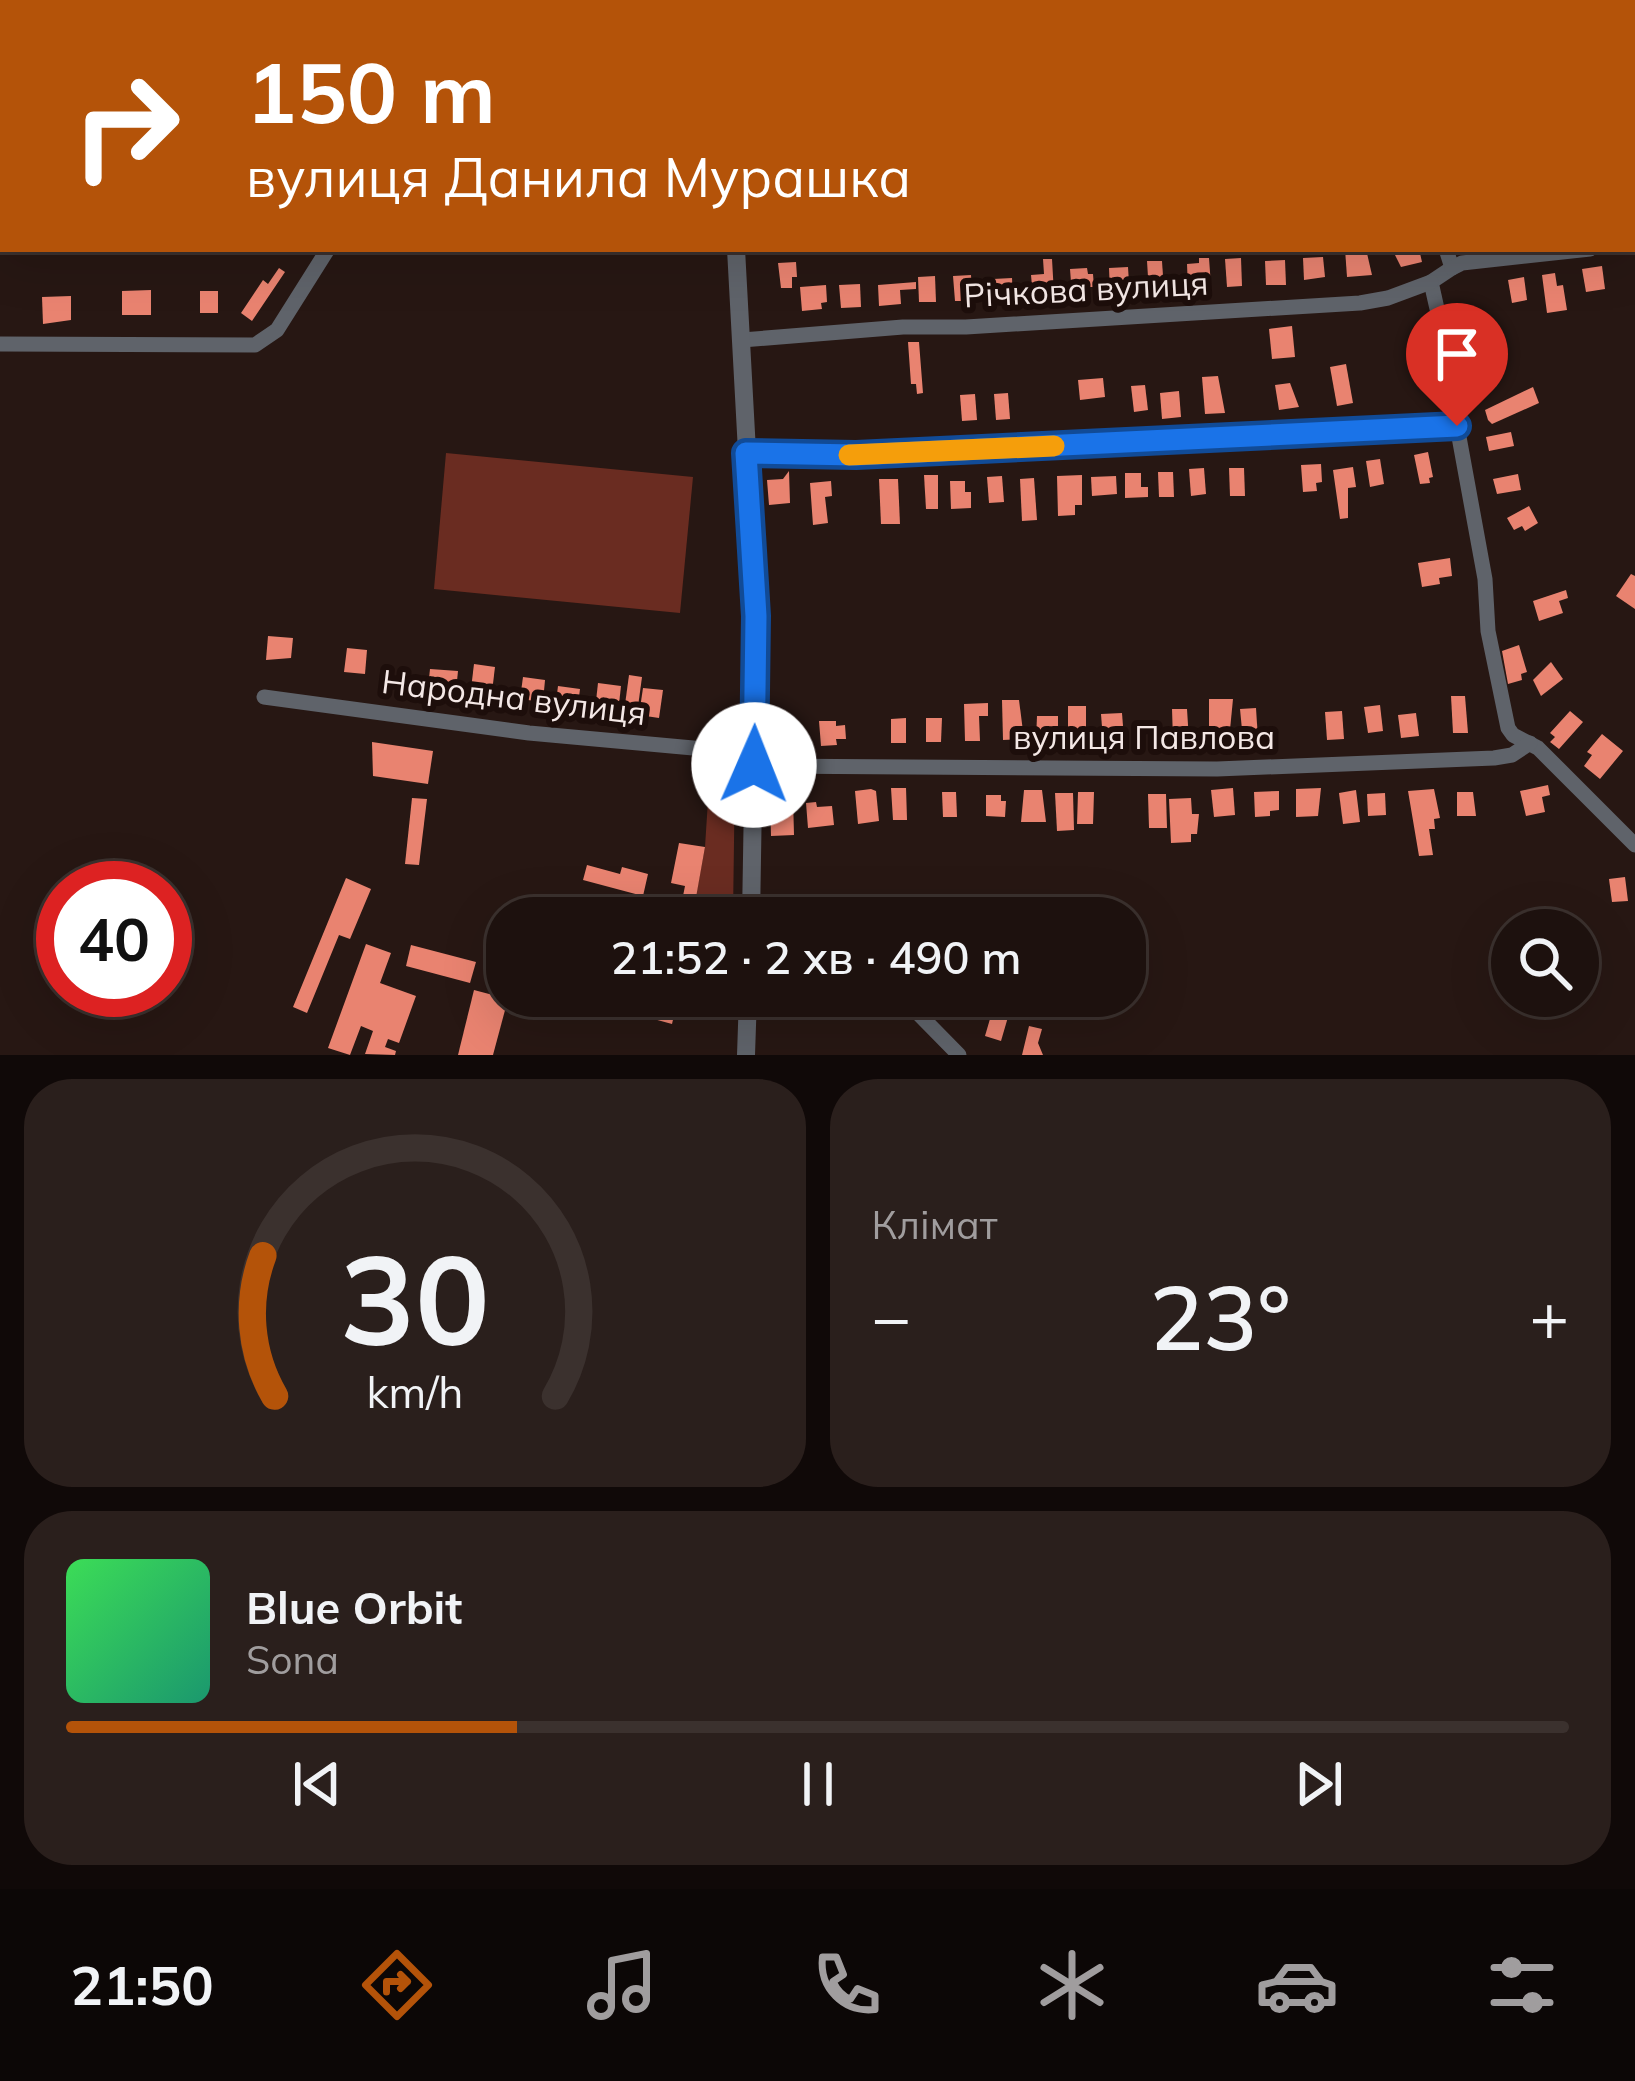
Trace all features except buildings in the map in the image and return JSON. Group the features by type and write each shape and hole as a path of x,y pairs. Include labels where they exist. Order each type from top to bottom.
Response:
{"street":[{"path":"0,344 255,345 277,330 326,252"},
{"path":"736,252 756,616 751,897"},
{"path":"1447,252 1452,268 1563,252"},
{"name":"Річкова вулиця","path":"742,340 1329,305 1388,298 1431,282 1452,268"},
{"path":"1431,282 1455,388 1457,426 1485,579 1488,631 1508,728 1530,742 1635,845"},
{"path":"746,453 856,455 1457,426"},
{"name":"Народна вулиця","path":"264,697 530,733 715,750 754,765"},
{"name":"вулиця Павлова","path":"754,765 1216,770 1494,758 1512,755 1530,742"},
{"path":"746,1055 747,1017"},
{"path":"922,1017 959,1055"}],"shaded area":[{"path":"446,453 693,477 680,613 434,589"},
{"path":"710,769 735,770 733,897 696,895 705,847"}],"slow traffic":[{"path":"849,455 1054,446"}],"route":[{"path":"754,765 756,616 746,453 856,455 1457,426"}]}
